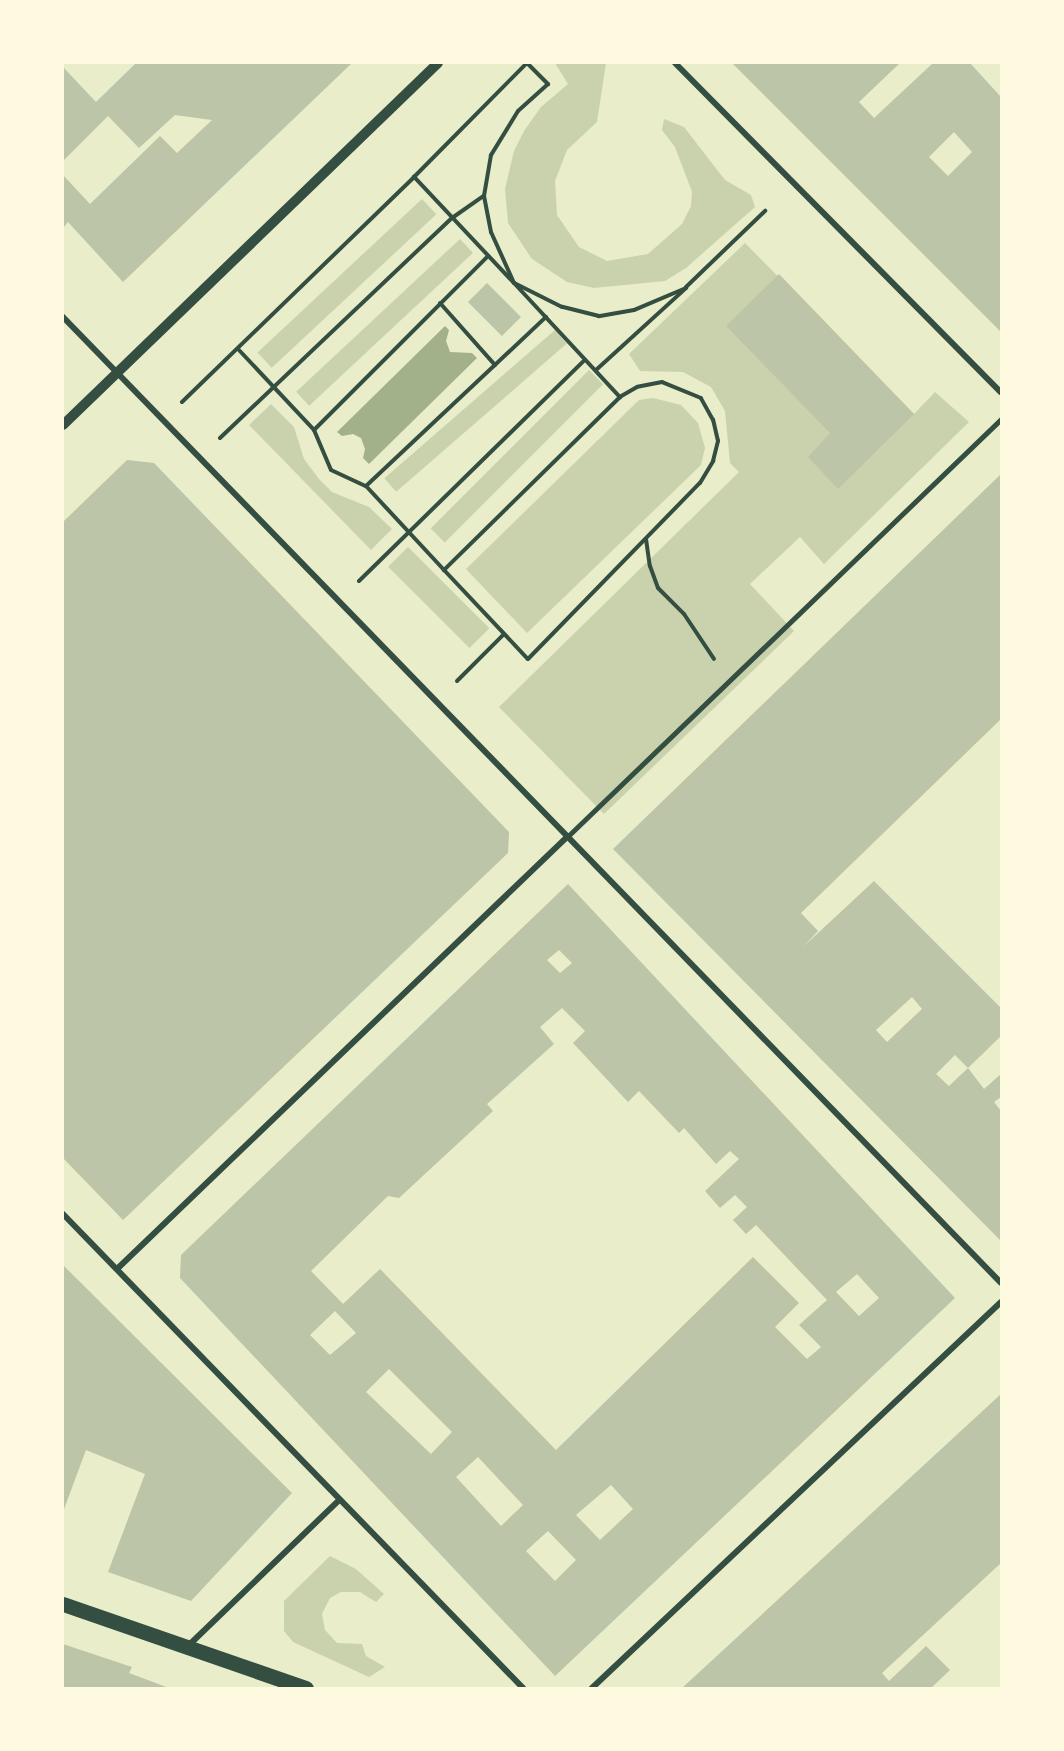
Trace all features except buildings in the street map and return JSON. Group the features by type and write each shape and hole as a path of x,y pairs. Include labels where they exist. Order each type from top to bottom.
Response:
{"main road":[{"path":"63,1604 306,1688"}],"street":[{"path":"63,425 118,375 438,63"},
{"path":"675,63 1001,392"},
{"path":"63,317 1001,1283"},
{"path":"117,1269 1001,419"},
{"path":"63,1214 523,1688"},
{"path":"592,1688 1001,1302"},
{"path":"189,1646 339,1500"}],"path":[{"path":"162,421 414,177 526,63 548,84 518,111 491,155 484,196 492,232 514,283 562,307 599,316 634,310 686,288"},
{"path":"414,177 620,397"},
{"path":"220,438 452,218 484,196"},
{"path":"596,370 686,288 765,211"},
{"path":"314,430 488,256"},
{"path":"440,303 495,365"},
{"path":"366,486 546,317"},
{"path":"238,349 314,430 331,470 366,486 408,532 528,659 700,483 713,461 718,441 713,420 700,399 685,388 662,382 637,387 620,397 444,570"},
{"path":"359,581 585,360"},
{"path":"646,538 650,566 658,588 684,614 708,648 725,684"},
{"path":"457,681 504,634"}],"shaded area":[{"path":"555,63 606,63 597,122 567,150 555,181 557,215 579,247 607,261 648,254 682,224 691,206 692,192 675,147 662,130 664,119 684,127 725,180 751,195 755,207 686,268 665,281 594,288 567,282 532,259 508,223 505,189 514,151 524,131 541,107 568,84"},
{"path":"422,199 436,214 272,368 257,352"},
{"path":"460,239 473,253 309,406 296,392"},
{"path":"745,243 914,414 935,392 969,422 824,564 800,537 750,584 794,631 604,814 499,707 739,472 730,463 725,411 711,387 683,372 640,371 629,354"},
{"path":"445,326 449,330 446,341 450,352 472,353 477,358 369,464 363,458 365,449 361,438 353,434 342,436 337,432"},
{"path":"555,330 567,344 396,492 384,478"},
{"path":"589,370 603,384 445,543 431,528"},
{"path":"653,398 681,405 698,423 705,448 701,465 527,633 466,569 639,400"},
{"path":"271,404 294,427 304,459 319,479 332,492 369,507 392,529 371,550 249,425"},
{"path":"408,547 489,628 470,648 388,567"},
{"path":"330,1556 356,1569 384,1594 376,1602 360,1592 341,1592 330,1598 322,1614 325,1630 337,1643 362,1644 366,1656 385,1667 369,1677 293,1642 284,1631 284,1601"}]}
